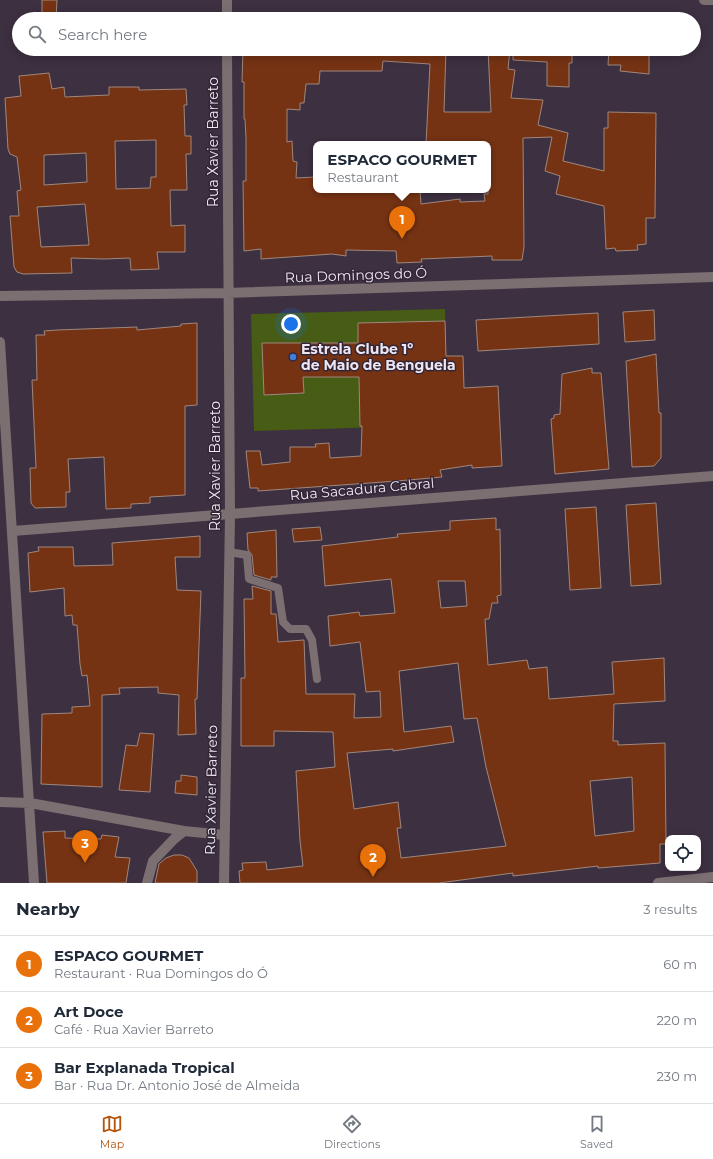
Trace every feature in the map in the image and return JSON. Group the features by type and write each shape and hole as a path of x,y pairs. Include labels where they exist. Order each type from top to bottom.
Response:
{"street":[{"path":"227,0 227,12"},
{"path":"704,0 713,0"},
{"name":"Rua Xavier Barreto","path":"224,883 230,515 227,292 227,56"},
{"name":"Rua Domingos do Ó","path":"0,296 227,292 713,277"},
{"path":"0,342 34,883"},
{"name":"Rua Sacadura Cabral","path":"13,531 713,476"},
{"path":"0,802 30,803 184,831 224,835"},
{"path":"147,883 153,861 174,839 184,831"},
{"path":"658,883 713,877"}],"lane":[{"path":"229,552 247,555 248,579 278,588 283,622 290,629 306,629 312,640 317,679"}],"green space":[{"path":"445,309 448,425 254,431 251,314"}],"building":[{"path":"42,0 57,0 56,12 42,12"},
{"path":"243,56 446,56 444,112 491,112 488,56 509,56 508,69 515,70 511,98 543,100 538,125 568,133 563,161 604,171 604,128 608,128 608,112 656,113 655,218 646,218 646,244 637,245 638,250 616,251 615,248 606,249 604,206 556,194 560,176 545,171 552,137 523,138 524,247 522,260 492,260 492,256 421,259 422,262 397,263 396,251 346,250 346,256 332,254 261,259 261,249 244,251 243,181 246,181 246,138 244,119 244,82 242,82","holes":["383,61 430,64 426,141 491,141 491,193 484,194 485,201 460,202 460,199 421,204 420,193 313,193 313,177 296,178 297,162 293,161 292,141 287,142 287,109 300,110 300,103 304,103 306,84 319,84 320,71 382,71"]},
{"path":"513,56 572,56 572,63 569,63 569,87 547,86 547,62 513,60"},
{"path":"609,56 649,56 649,74 620,71 621,65 608,65"},
{"path":"49,73 52,89 64,87 65,97 109,95 109,87 139,87 139,90 186,89 187,105 184,105 185,136 191,136 191,154 186,154 187,190 170,190 171,226 185,225 185,252 157,252 159,269 131,270 130,258 71,258 72,273 23,274 17,272 14,267 10,216 19,216 17,191 21,190 17,157 10,154 8,149 5,98 21,96 19,76","holes":["156,140 156,177 151,177 150,188 116,189 115,141","86,153 87,182 44,185 44,155","85,204 89,245 41,247 37,207"]},
{"path":"654,310 655,340 625,342 623,312"},
{"path":"598,313 599,344 478,351 476,320"},
{"path":"445,321 446,356 463,356 464,388 498,386 502,466 472,468 472,465 440,470 442,477 397,481 258,491 258,488 250,488 246,451 260,451 262,465 290,462 290,447 316,447 315,444 329,443 330,458 361,456 362,426 360,426 359,377 303,377 304,393 264,395 262,343 358,343 358,323"},
{"path":"197,323 197,405 185,406 185,495 150,497 150,503 131,504 131,508 106,509 104,457 68,459 70,492 66,492 66,507 35,508 31,503 30,468 36,468 32,380 37,380 36,335 45,335 44,331 57,330 137,327 137,330"},
{"path":"656,354 659,413 661,413 661,458 654,466 632,467 626,361"},
{"path":"592,368 592,373 601,373 609,469 555,474 551,419 554,418 554,415 560,414 562,374"},
{"path":"656,503 661,584 631,586 626,505"},
{"path":"596,507 601,588 570,590 565,509"},
{"path":"496,518 496,530 500,529 501,595 497,596 498,603 492,603 489,619 485,619 488,665 527,660 529,669 547,667 549,699 614,694 612,662 664,658 665,701 614,704 613,741 618,741 618,745 665,743 666,835 665,844 660,844 660,863 598,868 598,866 513,876 513,873 439,883 240,883 239,871 243,870 242,863 266,862 267,870 303,866 296,771 335,767 333,732 274,731 274,746 241,746 241,678 245,678 244,599 253,599 252,586 271,591 271,614 276,614 278,642 304,640 306,694 355,694 354,718 381,717 380,691 366,692 360,642 330,646 328,616 359,612 360,616 395,613 391,579 325,586 322,546 398,537 397,534 450,530 450,521","holes":["438,581 465,581 467,606 441,608","458,663 464,719 477,718 486,767 506,846 401,858 397,828 401,828 398,802 354,809 347,753 393,749 393,751 454,742 451,726 404,732 399,671","632,777 634,831 595,836 590,781"]},
{"path":"320,527 322,540 294,542 292,529"},
{"path":"276,530 277,577 271,577 271,580 254,575 252,555 248,550 247,533"},
{"path":"200,536 200,557 175,557 177,590 201,591 197,699 195,699 196,734 178,735 179,695 158,693 158,687 119,688 120,694 102,695 102,787 41,784 42,714 72,713 72,707 90,706 87,675 82,676 80,664 77,625 73,625 72,615 65,616 64,588 30,592 28,553 39,551 38,547 73,547 74,566 113,565 112,543"},
{"path":"140,733 154,734 150,792 119,790 126,745 137,746"},
{"path":"181,775 197,777 197,795 175,793 176,781 181,781"},
{"path":"65,831 65,838 101,839 102,835 119,837 115,857 130,858 126,883 47,883 43,832"},
{"path":"174,855 182,855 189,858 197,871 197,883 155,883 159,864 166,858"}],"place":[{"name":"ESPACO GOURMET","path":"402,239"},
{"name":"Estrela Clube 1º de Maio de Benguela","path":"293,357"},
{"name":"Bar Explanada Tropical","path":"85,863"},
{"name":"Art Doce","path":"373,877"}]}
